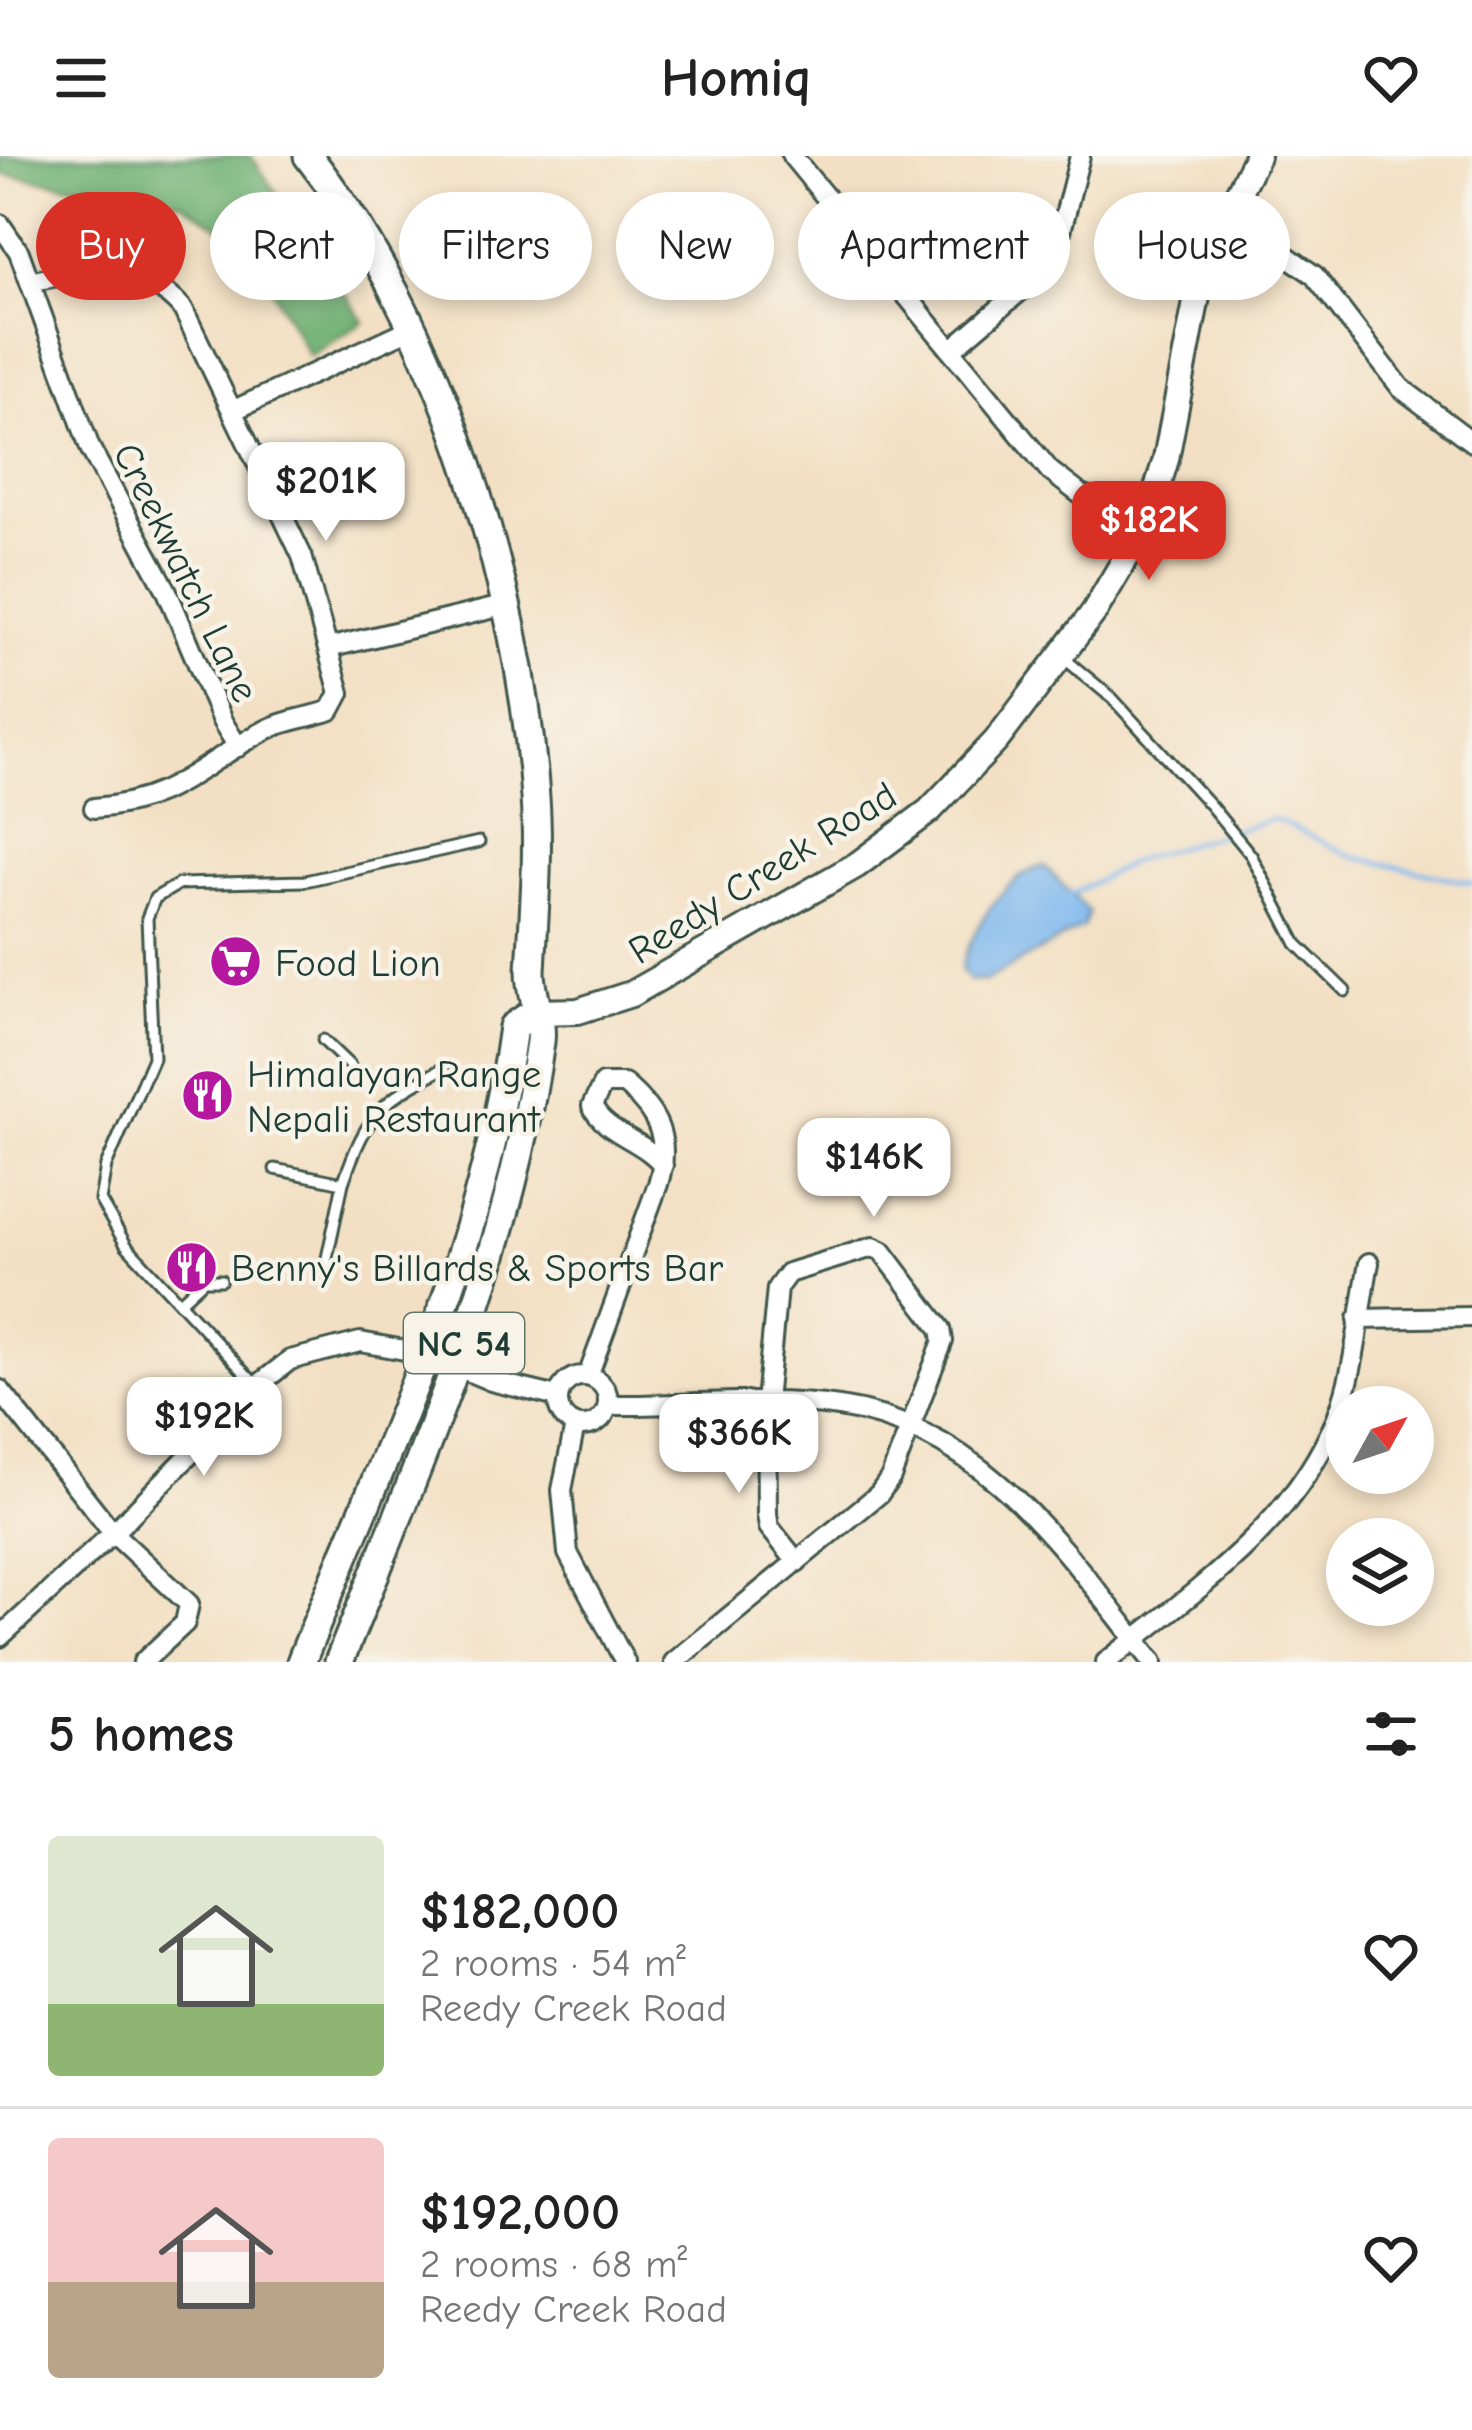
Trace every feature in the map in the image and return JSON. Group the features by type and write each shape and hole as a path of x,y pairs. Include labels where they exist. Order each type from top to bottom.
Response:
{"main road":[{"name":"NC 54","path":"308,156 362,237 410,329 477,489 507,605 535,799 535,1012 540,1043 510,1186 456,1367 340,1662"},
{"name":"NC 54","path":"301,1662 427,1354 485,1187 513,1027 535,1012"}],"street":[{"path":"792,156 1050,472 1095,502 1147,522"},
{"path":"951,350 1040,274 1060,236 1080,156"},
{"name":"Reedy Creek Road","path":"1237,192 1257,156"},
{"name":"Creekwatch Lane","path":"0,224 30,282 90,448 166,589 222,721 238,747"},
{"path":"1290,258 1314,275 1401,388 1472,442"},
{"path":"30,282 90,270 125,272 156,286 191,322 302,556 340,693 336,705 270,728 171,792 145,802 94,808"},
{"name":"Reedy Creek Road","path":"535,1012 578,1011 631,994 857,866 951,790 1113,585 1147,522 1166,459 1193,300"},
{"path":"232,411 410,329"},
{"path":"328,648 507,605"},
{"path":"588,1376 663,1165 662,1126 624,1084 603,1084 592,1106 598,1119 644,1145 663,1165"},
{"path":"674,1662 797,1562 879,1494 912,1427 943,1351 941,1329 882,1251 873,1247 780,1280 766,1402 769,1527 797,1562"},
{"path":"1106,1662 1260,1534 1297,1491 1338,1415 1369,1263"},
{"path":"1358,1319 1472,1317"},
{"path":"0,1637 113,1533 256,1386 290,1360 360,1342 427,1354 558,1397"},
{"path":"588,1376 606,1390 608,1405 600,1420 575,1425 563,1418 558,1397 565,1383 588,1376"},
{"path":"0,1390 113,1533 189,1604 184,1623 143,1662"},
{"path":"608,1405 766,1402 836,1406 912,1427 966,1455 1000,1482 1153,1662"},
{"path":"575,1425 562,1490 568,1553 625,1662"}],"lane":[{"path":"1060,656 1112,698 1210,805 1251,855 1298,944 1346,991"},
{"path":"256,1386 126,1245 100,1199 106,1166 152,1058 147,918 155,898 179,884 305,881 479,842"},
{"path":"323,1040 350,1066"},
{"path":"324,1272 343,1183 372,1113 392,1095 444,1068"},
{"path":"274,1169 343,1183"},
{"path":"180,1302 204,1280 221,1280"}],"green space":[{"path":"0,156 251,156 276,192 210,192 210,221 186,205 186,192 116,192 0,174"},
{"path":"278,300 349,300 364,322 309,356"}],"water":[{"path":"1044,866 1089,912 1083,927 985,981 969,980 961,969 991,907 1015,881"}],"waterway":[{"path":"1067,897 1137,859 1274,819 1354,857 1472,883"}],"place":[{"name":"Food Lion","path":"236,962"},
{"name":"Himalayan Range Nepali Restaurant","path":"208,1095"},
{"name":"Benny's Billards & Sports Bar","path":"192,1267"}]}
